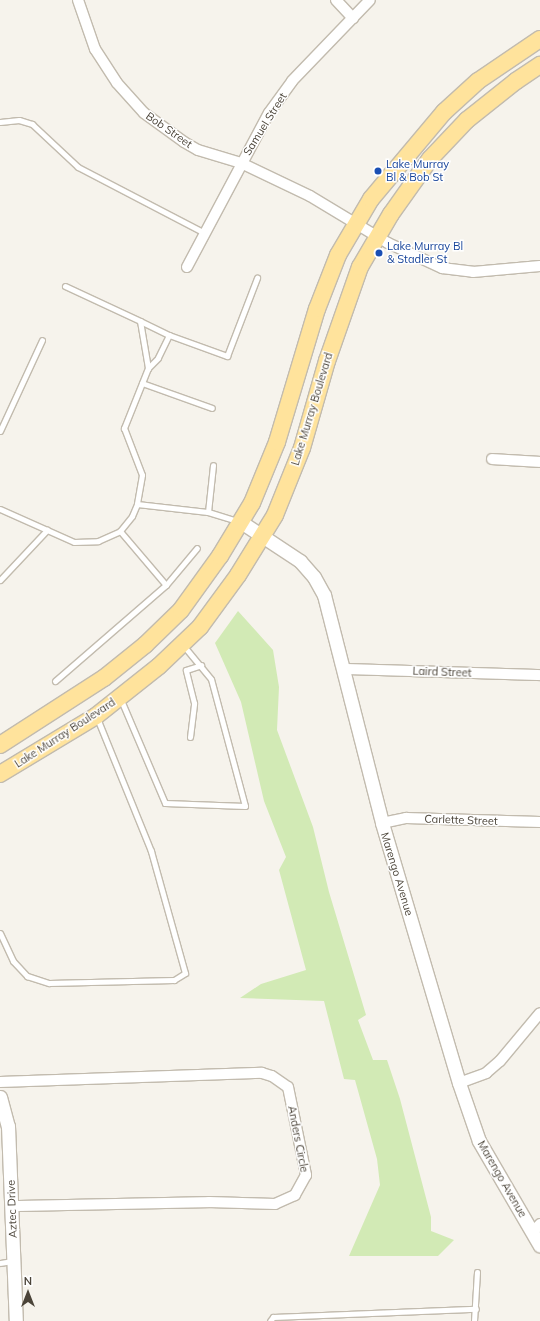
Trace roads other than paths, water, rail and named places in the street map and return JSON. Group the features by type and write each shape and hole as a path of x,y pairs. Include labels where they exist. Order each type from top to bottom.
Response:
{"main road":[{"path":"1,741 104,678 164,627 181,610 241,522 252,503 277,442 317,309 338,255 371,199 395,167 444,112 478,81 540,39"},
{"name":"Lake Murray Boulevard","path":"0,774 96,716 120,698 200,627 238,575 275,515 302,448 329,354 360,267 378,237 430,159 446,141 510,86 540,65"},
{"path":"164,627 182,644"}],"street":[{"name":"Bob Street","path":"78,0 87,30 105,66 144,113 170,133 198,150 241,163 310,196 378,237 442,268 473,272 540,266"},
{"path":"336,0 353,18"},
{"name":"Samuel Street","path":"187,267 241,163 269,113 292,81 370,0"},
{"path":"492,459 540,462"},
{"name":"Marengo Avenue","path":"241,522 296,558 319,586 328,604 382,823 459,1083 479,1141 536,1228 540,1246"},
{"name":"Laird Street","path":"344,669 540,675"},
{"name":"Carlette Street","path":"382,823 406,818 540,822"},
{"path":"459,1083 486,1073 500,1062 540,1013"},
{"name":"Anders Circle","path":"0,1082 262,1073 272,1076 288,1087 306,1175 295,1195 275,1204 209,1202 11,1206"},
{"name":"Aztec Drive","path":"0,1097 11,1206 16,1321"}],"lane":[{"path":"0,122 19,120 32,124 78,167 205,233"},
{"path":"65,286 169,335 227,356 257,278"},
{"path":"140,321 148,368"},
{"path":"0,509 74,542 98,542 120,531 132,516 137,504 142,475 124,428 148,368 158,358 169,335"},
{"path":"0,431 42,340"},
{"path":"142,383 212,408"},
{"path":"208,512 213,466"},
{"path":"137,504 208,512 241,522"},
{"path":"0,580 47,530"},
{"path":"120,531 166,585"},
{"path":"55,681 166,585 197,548"},
{"path":"120,698 165,803 245,806 211,679 201,664 182,644"},
{"path":"190,737 194,703 186,670 201,664"},
{"path":"0,933 13,961 27,976 49,983 174,980 185,973 151,851 96,716"},
{"path":"0,1263 14,1260"},
{"path":"474,1321 476,1309 477,1272"},
{"path":"270,1321 273,1317 476,1309"}],"place":[{"name":"Lake Murray Bl & Bob St","path":"378,171"},
{"name":"Lake Murray Bl & Stadler St","path":"379,253"}]}
